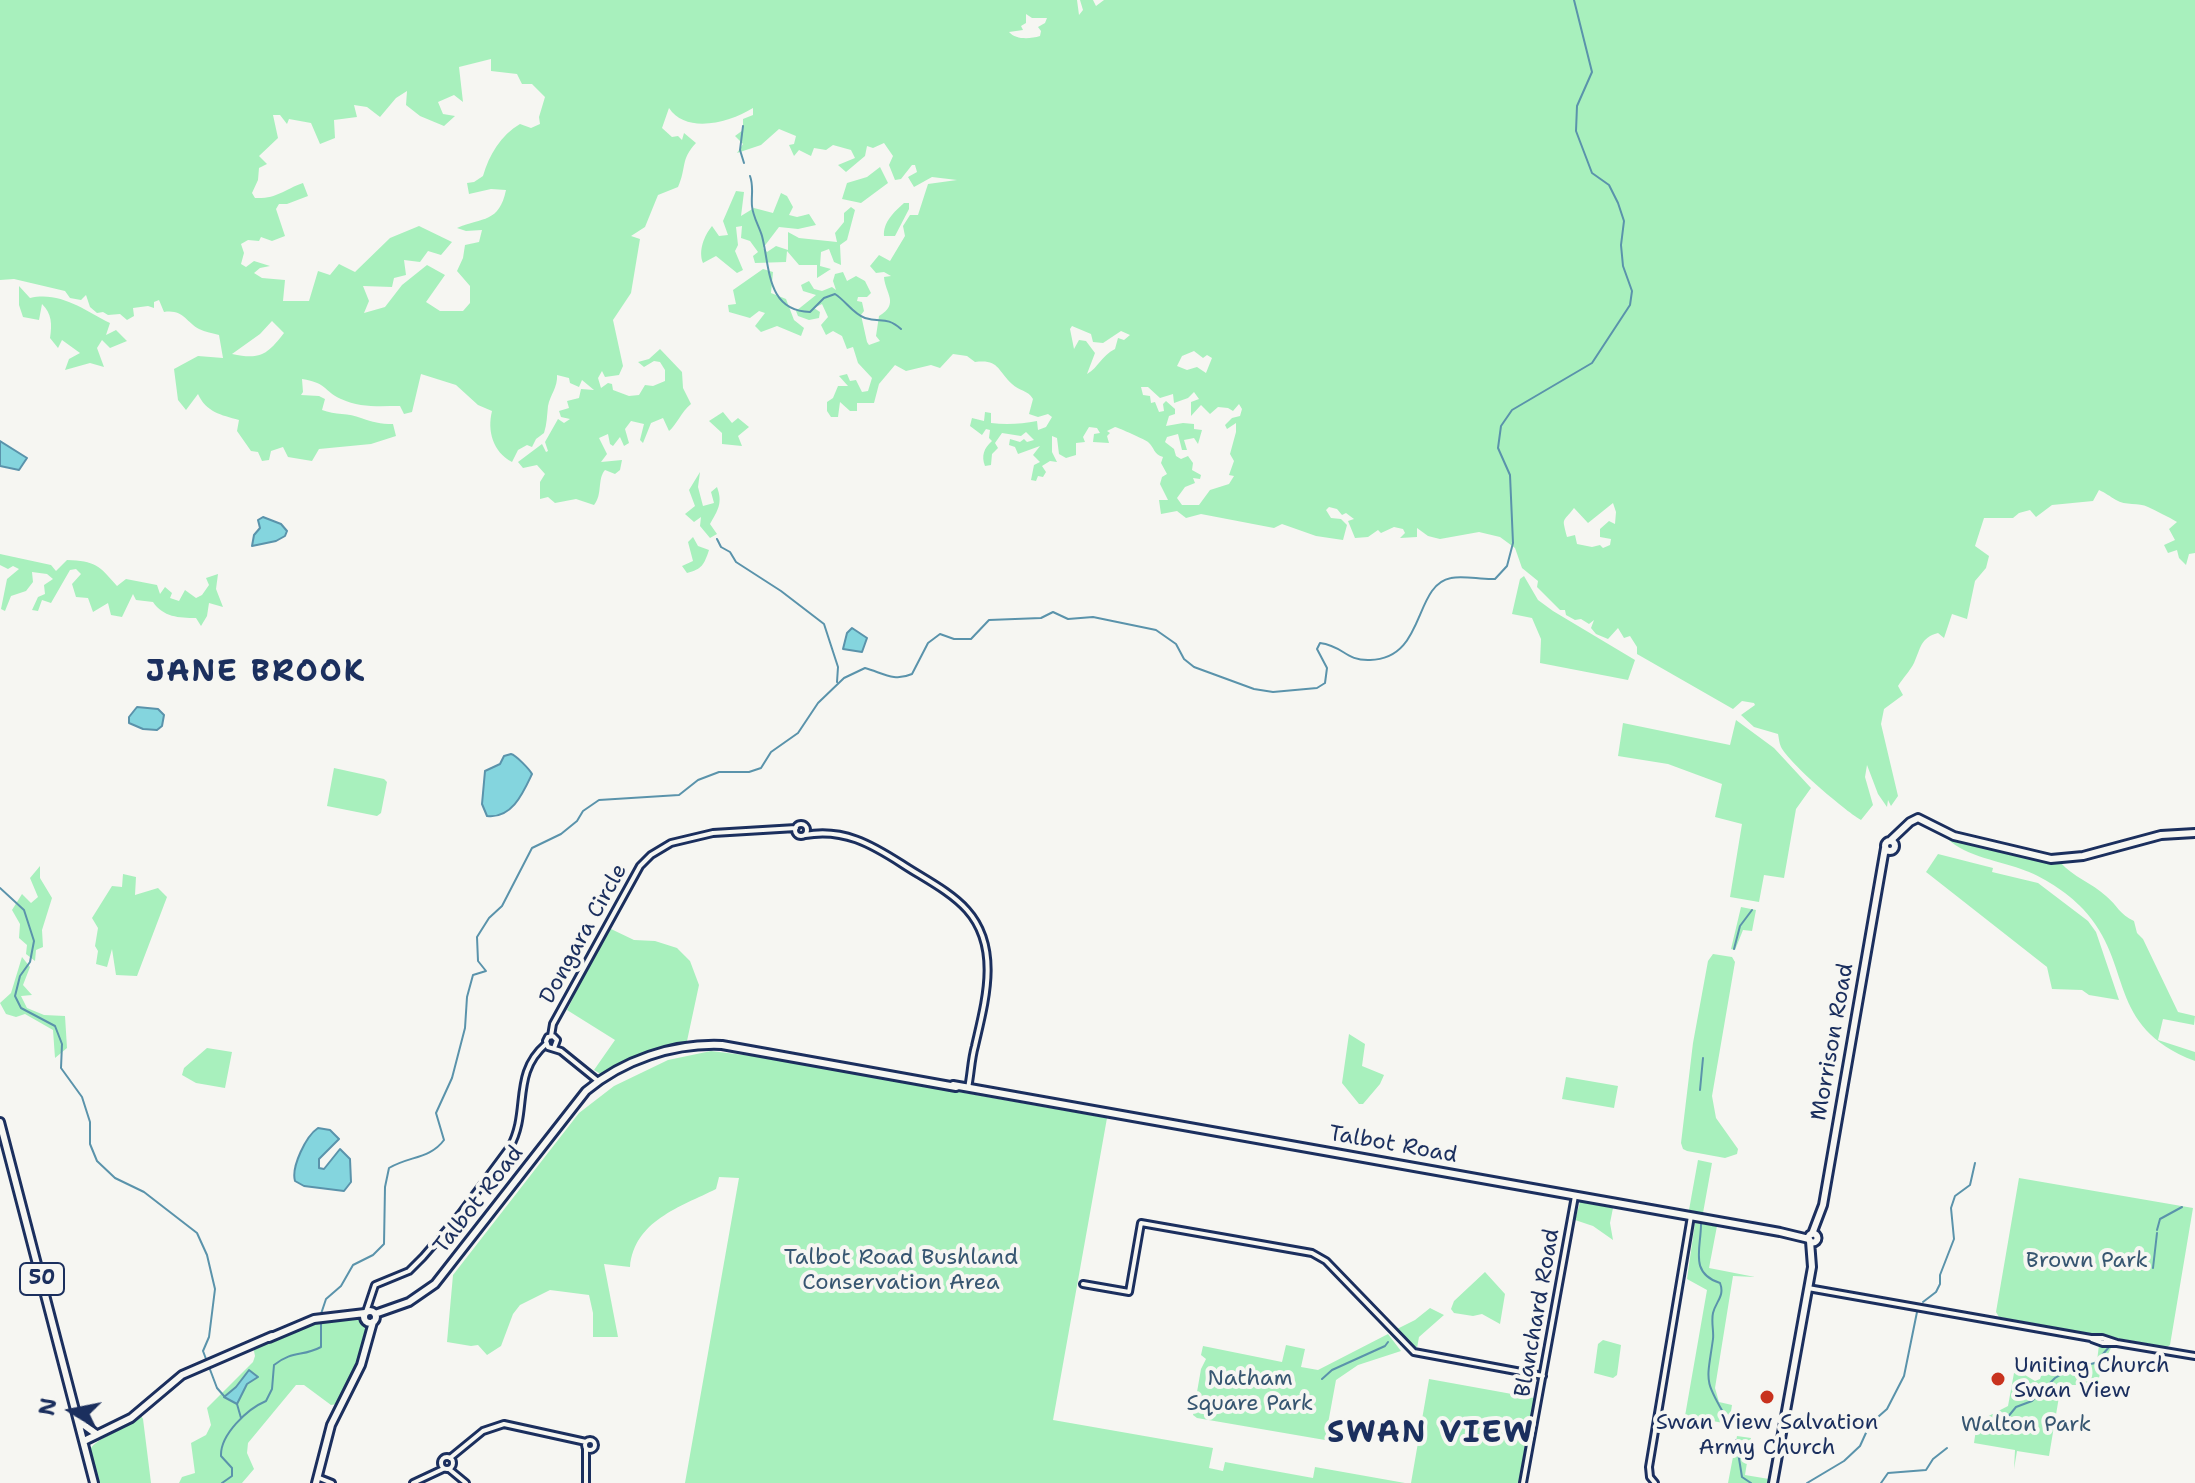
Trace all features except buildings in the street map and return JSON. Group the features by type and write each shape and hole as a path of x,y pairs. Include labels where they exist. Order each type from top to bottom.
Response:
{"main road":[{"name":"Morrison Road","path":"1773,1483 1808,1288 1812,1238 1823,1205 1883,866 1890,846 1916,818 1954,836 2051,859 2083,856 2161,835 2195,833"},
{"name":"Talbot Road","path":"83,1439 131,1418 174,1380 272,1336 321,1318 348,1314 370,1317 414,1300 435,1284 584,1095 611,1075 654,1054 710,1044 1812,1238"},
{"name":"50","path":"0,1122 94,1483"},
{"path":"322,1482 321,1463 331,1425 361,1365 370,1317"},
{"path":"73,1397 84,1425 96,1434"}],"street":[{"path":"818,833 800,824 796,831 805,835 849,836 874,846 955,899 976,923 986,952 987,990 967,1087"},
{"path":"805,835 806,828"},
{"name":"Dongara Circle","path":"553,1037 552,1027 640,866 651,855 671,843 713,833 796,831"},
{"path":"370,1317 370,1299 375,1285 409,1271 423,1257 461,1213 510,1147 517,1127 526,1070 540,1049 551,1046 557,1040 553,1037 547,1039 551,1046 587,1072 598,1084"},
{"name":"Blanchard Road","path":"1523,1483 1575,1196"},
{"path":"1655,1483 1650,1477 1649,1467 1691,1216"},
{"path":"1083,1284 1129,1292 1141,1223 1312,1253 1326,1261 1414,1352 1543,1376"},
{"path":"1808,1288 2104,1338 2117,1343 2173,1349 2195,1356"},
{"path":"413,1483 448,1464 483,1431 504,1424 585,1446 588,1458 586,1483"},
{"path":"448,1464 466,1483"}],"green space":[{"path":"0,0 1077,0 1079,15 1083,10 1080,0 1093,0 1096,6 1104,0 2195,0 2195,553 2189,554 2186,565 2179,558 2177,550 2168,553 2164,545 2175,540 2169,529 2177,522 2144,506 2120,502 2099,490 2093,501 2052,505 2036,517 2030,510 2013,518 1984,518 1975,546 1989,556 1986,568 1975,581 1967,619 1952,614 1944,638 1938,633 1924,641 1898,686 1903,695 1884,709 1881,724 1898,796 1891,806 1888,800 1887,807 1878,794 1867,765 1865,777 1873,805 1861,820 1830,797 1786,755 1778,734 1754,727 1741,715 1754,703 1742,701 1733,709 1637,654 1637,647 1630,636 1624,638 1618,628 1608,639 1591,628 1594,620 1589,624 1566,615 1565,610 1560,610 1537,587 1538,581 1522,568 1515,548 1500,537 1479,532 1440,539 1428,536 1417,528 1417,537 1400,538 1405,533 1403,529 1394,527 1381,533 1378,530 1368,537 1355,538 1348,521 1354,519 1329,507 1326,510 1331,518 1341,519 1347,525 1343,540 1316,536 1282,524 1274,528 1201,514 1186,518 1177,511 1161,514 1159,500 1168,500 1160,484 1167,474 1161,463 1163,457 1148,442 1115,427 1107,431 1110,433 1107,436 1109,443 1093,442 1094,434 1100,433 1097,428 1089,427 1083,437 1085,442 1076,443 1076,455 1066,458 1059,454 1057,438 1052,436 1052,452 1057,462 1050,461 1042,466 1046,472 1036,481 1031,480 1034,465 1040,462 1033,455 1040,446 1018,454 1015,447 1009,445 1010,439 1020,442 1024,439 1027,442 1034,440 1026,432 1021,436 1002,433 995,443 998,448 992,454 991,465 985,466 984,452 992,441 989,438 990,430 986,429 982,435 970,426 972,418 984,421 985,412 991,413 991,423 1037,421 1038,430 1046,427 1052,417 1048,414 1038,417 1029,414 1033,399 1029,394 1012,384 993,364 975,362 967,356 953,354 940,368 931,365 906,371 895,365 879,384 874,403 857,403 857,411 850,411 840,402 838,417 831,417 827,402 833,398 838,386 848,386 839,376 847,374 850,381 856,380 862,392 868,391 872,378 858,363 853,347 847,349 842,336 833,331 826,335 821,325 828,317 822,304 814,308 820,312 819,318 809,320 798,316 796,311 816,295 803,291 801,285 809,281 814,289 822,291 832,287 836,290 833,281 835,274 843,272 847,281 856,276 865,281 871,293 867,297 858,297 857,301 862,302 864,311 861,315 867,342 869,345 880,341 876,336 879,316 890,303 884,277 891,276 884,272 876,273 870,266 879,255 890,261 905,236 903,226 910,215 918,215 928,184 957,180 932,177 914,187 908,177 917,172 915,165 912,165 901,179 895,180 889,165 893,156 884,143 873,148 867,146 865,156 846,172 838,165 855,158 851,150 833,145 826,150 814,148 811,156 799,150 794,156 789,145 794,144 796,136 779,129 761,145 737,153 743,144 735,136 743,130 743,119 753,115 753,108 732,118 697,123 686,121 669,108 662,128 672,137 678,136 682,140 684,133 696,143 686,159 678,187 658,195 645,227 631,236 640,239 631,293 613,320 623,366 619,375 605,377 602,371 598,378 601,388 608,383 612,384 613,390 629,396 639,395 645,385 653,386 665,381 665,370 660,362 654,361 644,367 638,362 649,359 660,349 682,372 683,388 691,404 669,431 663,418 651,423 643,443 640,440 644,424 631,421 625,429 629,443 624,446 620,437 613,446 608,434 599,438 607,454 601,462 622,460 620,470 615,474 605,470 594,505 576,499 555,503 548,497 540,499 540,482 545,474 537,465 523,468 518,462 542,444 548,451 545,442 558,419 564,423 570,419 561,417 559,411 569,408 567,401 579,398 581,389 594,390 582,380 579,387 570,383 569,378 557,375 544,433 532,447 527,445 518,450 512,462 500,453 493,440 490,426 492,411 478,405 456,385 421,374 412,412 404,414 400,406 348,402 317,383 302,379 301,395 325,399 322,410 393,424 396,436 371,444 319,449 312,461 288,457 283,447 271,451 269,460 262,461 258,452 251,451 237,431 239,420 210,409 198,394 186,410 178,400 174,369 198,356 223,358 219,335 199,329 180,314 164,312 159,300 154,302 154,308 133,308 134,316 127,320 120,314 97,313 90,307 86,295 81,300 70,298 65,291 14,279 0,280","holes":["1026,14 1032,18 1047,18 1038,27 1040,36 1023,38 1009,32 1023,30 1021,26 1026,23","491,59 491,71 517,74 522,84 532,84 545,97 540,124 531,128 520,124 513,129 497,146 483,176 467,183 469,194 491,189 506,190 494,214 457,228 482,230 479,242 465,245 457,271 470,286 470,303 463,311 440,311 426,302 445,275 427,265 402,285 385,307 364,313 369,301 363,286 392,287 394,278 406,275 404,260 420,262 428,251 441,255 452,242 419,226 390,238 355,272 339,264 330,275 318,271 309,301 283,301 285,280 262,278 254,273 270,266 254,261 246,267 241,264 244,253 241,244 248,240 259,241 261,237 272,241 285,236 276,209 279,204 308,196 303,183 269,197 255,198 252,193 259,168 267,164 259,156 278,138 273,115 280,115 287,124 289,119 311,123 320,144 335,138 334,120 357,117 354,105 367,107 380,117 396,98 407,91 406,105 420,116 444,126 455,116 443,114 438,102 454,95 463,102 459,67","272,321 284,333 262,354 232,354","1072,326 1091,334 1093,342 1103,343 1121,331 1130,335 1124,340 1118,338 1115,349 1087,374 1095,353 1086,341 1079,340 1074,349","1194,351 1203,358 1207,355 1212,358 1206,373 1197,367 1187,370 1177,366 1182,356","1141,387 1148,387 1160,398 1173,394 1174,403 1194,392 1199,399 1191,402 1191,416 1201,405 1210,414 1218,407 1233,411 1239,404 1242,409 1240,416 1232,418 1225,425 1227,429 1236,423 1230,454 1234,461 1229,475 1234,476 1229,484 1210,490 1199,505 1182,505 1177,498 1185,487 1195,483 1193,478 1200,479 1201,475 1192,470 1193,463 1188,456 1181,459 1176,456 1174,449 1165,442 1167,437 1178,434 1182,450 1187,450 1184,440 1194,438 1198,444 1202,430 1194,429 1194,424 1166,426 1175,409 1166,401 1164,411 1159,412 1155,402 1151,403 1150,396 1143,395","1613,503 1615,524 1609,521 1600,529 1600,537 1611,539 1610,545 1592,547 1577,544 1575,535 1567,537 1564,521 1574,508 1588,523"]},
{"path":"880,167 888,183 861,203 842,199 847,183 867,177"},
{"path":"736,191 744,192 741,216 754,208 773,213 781,193 787,196 793,207 789,215 809,214 816,225 798,229 779,227 763,248 767,252 776,246 788,250 788,232 799,238 837,242 835,233 844,222 844,213 851,207 855,210 847,240 840,245 841,265 834,262 829,249 821,252 820,266 831,269 817,278 817,265 799,265 787,251 786,262 755,263 753,256 758,252 750,241 741,238 742,226 736,227 738,245 735,251 743,270 737,273 716,256 703,263 703,244 712,226 719,236 728,235 723,221"},
{"path":"904,203 909,203 909,209 895,236 884,236 887,222"},
{"path":"763,269 773,272 771,293 786,299 794,320 804,328 801,336 777,326 761,332 755,326 765,313 759,311 750,318 729,312 728,305 736,304 733,290"},
{"path":"19,286 30,298 52,297 81,308 110,323 106,335 116,330 127,341 110,348 102,340 97,348 104,367 90,363 65,370 69,359 80,353 62,340 58,348 50,338 50,320 42,304 39,320 23,317 19,305"},
{"path":"723,412 732,423 738,418 749,427 738,436 742,446 722,444 722,433 709,421"},
{"path":"700,472 698,487 703,506 714,503 711,492 717,487 720,498 710,524 717,534 710,538 700,526 701,517 694,522 685,514 695,506 689,490"},
{"path":"693,537 698,546 709,550 702,566 687,573 682,566 693,561 688,542"},
{"path":"0,554 51,565 56,571 67,560 90,563 101,569 117,586 126,579 157,585 160,594 165,587 172,593 170,598 179,601 185,590 196,598 202,595 209,585 206,578 218,574 216,589 223,607 209,603 201,626 196,618 167,614 153,602 136,600 133,594 122,617 111,615 108,603 93,612 88,598 76,597 72,584 81,574 76,569 70,570 51,603 42,600 38,611 32,610 38,597 45,594 44,585 53,579 47,574 32,572 33,582 26,591 11,596 5,611 1,609 7,579 19,569 0,565"},
{"path":"1524,576 1538,600 1635,660 1628,680 1540,663 1541,639 1532,618 1512,614 1520,579"},
{"path":"1736,720 1774,748 1811,788 1796,809 1784,878 1764,875 1759,902 1730,897 1742,824 1715,817 1722,784 1668,764 1618,756 1623,723 1730,745"},
{"path":"334,768 384,779 387,782 381,813 377,816 327,806"},
{"path":"1944,835 2041,862 2060,862 2101,891 2134,921 2137,933 2143,939 2178,1012 2195,1016 2194,1025 2163,1019 2158,1040 2133,1012 2110,951 2099,930 2077,903 2037,876 1969,852"},
{"path":"1938,854 2038,883 2088,921 2096,932 2119,1000 2089,995 2082,990 2052,989 2047,967 1926,872"},
{"path":"40,866 40,878 52,898 42,930 43,947 36,950 35,961 26,954 27,945 19,938 20,924 12,910 22,894 31,903 38,897 30,878"},
{"path":"123,874 136,877 135,895 158,888 167,897 137,976 116,975 112,949 107,967 96,964 98,928 92,918 112,886 122,887"},
{"path":"1741,907 1756,910 1752,931 1743,930 1735,950 1731,949"},
{"path":"611,929 634,940 655,941 677,948 690,961 699,985 687,1041 640,1055 602,1075 594,1070 615,1040 567,1010 606,932"},
{"path":"1713,954 1732,957 1735,962 1712,1096 1716,1118 1738,1149 1737,1154 1725,1158 1687,1151 1681,1143 1693,1043 1708,961"},
{"path":"22,957 30,967 23,985 32,995 21,996 27,1008 44,1015 65,1016 67,1048 55,1058 53,1030 25,1014 16,1017 6,1014 0,1003 11,993"},
{"path":"1349,1034 1365,1044 1362,1066 1384,1075 1363,1104 1359,1104 1342,1083"},
{"path":"2158,1040 2195,1052 2195,1061 2166,1047"},
{"path":"207,1048 232,1052 225,1088 196,1083 182,1075 184,1068"},
{"name":"Talbot Road Bushland Conservation Area","path":"711,1051 1107,1118 1053,1420 1213,1448 1209,1468 1223,1471 1225,1462 1313,1478 1315,1467 1405,1483 685,1483 739,1178 719,1177 716,1189 674,1209 649,1227 633,1251 630,1267 604,1264 618,1337 593,1337 589,1295 550,1290 520,1305 513,1314 501,1346 487,1355 478,1345 447,1342 453,1275 579,1113 614,1086 668,1060"},
{"path":"1566,1077 1618,1086 1614,1108 1562,1099"},
{"path":"1698,1160 1712,1163 1703,1213 1689,1210"},
{"name":"Brown Park","path":"2019,1178 2193,1208 2170,1345 2167,1347 1999,1317 1996,1312"},
{"path":"1580,1202 1613,1208 1610,1223 1613,1240 1593,1226 1575,1220"},
{"path":"1695,1223 1717,1226 1709,1268 1755,1277 1733,1276 1715,1388 1719,1402 1732,1405 1729,1424 1685,1416 1707,1290 1687,1279"},
{"path":"1485,1272 1505,1294 1500,1324 1482,1314 1454,1313 1451,1309 1454,1301"},
{"path":"1430,1308 1444,1315 1419,1337 1417,1348 1397,1329"},
{"path":"348,1314 363,1322 365,1343 359,1364 337,1404 331,1405 304,1385 296,1385 248,1443 247,1453 254,1469 242,1483 179,1483 182,1477 195,1473 191,1443 206,1435 211,1425 207,1408 253,1362 253,1346 303,1322"},
{"name":"Natham Square Park","path":"1388,1334 1401,1351 1358,1365 1336,1380 1325,1440 1193,1415 1201,1369 1206,1359 1201,1355 1203,1346 1282,1362 1286,1345 1305,1349 1301,1367 1318,1370"},
{"path":"1603,1340 1621,1345 1617,1375 1613,1378 1594,1373 1598,1344"},
{"name":"Walton Park","path":"2099,1345 2111,1348 2101,1368 2097,1388 2061,1385 2049,1456 2017,1451 2014,1469 2015,1450 1974,1443 1977,1422 2008,1406 2014,1373 2035,1381 2040,1379 2042,1373 2084,1366 2097,1361"},
{"path":"1429,1379 1534,1398 1519,1483 1411,1483"},
{"path":"140,1414 151,1483 94,1483 89,1464 92,1447"},
{"path":"1737,1436 1751,1438 1745,1475 1769,1479 1768,1483 1728,1483"}],"water":[{"path":"0,441 27,458 19,470 0,466"},
{"path":"263,517 281,524 287,531 276,541 252,546 254,535 260,528 258,520"},
{"path":"852,628 867,638 862,652 843,649 847,633"},
{"path":"137,707 158,709 164,715 162,726 157,730 143,729 129,723 129,717"},
{"path":"511,754 532,774 510,809 496,816 487,816 482,804 485,771"},
{"path":"318,1128 330,1130 339,1139 319,1159 319,1168 324,1169 340,1149 350,1159 351,1182 344,1191 304,1186 295,1181 300,1152"},
{"path":"249,1370 258,1377 247,1384 237,1404 224,1397 236,1387"}],"waterway":[{"name":"JANE BROOK","path":"321,1314 326,1299 341,1286 353,1265 373,1255 384,1244 385,1187 389,1168 432,1151 444,1140 436,1113 452,1078 465,1028 467,997 473,975 486,971 478,961 477,937 489,918 502,906 532,848 561,834 577,821 583,811 599,800 679,795 698,780 719,772 749,772 761,768 771,752 798,733 818,703 844,678 865,668 894,677 912,674 928,643 940,634 954,639 971,639 989,620 1041,618 1053,612 1068,619 1093,617 1156,630 1176,644 1184,659 1194,667 1254,689 1273,692 1317,688 1325,683 1327,668 1317,649 1320,643 1362,660 1388,656 1401,648 1439,583 1456,577 1495,579 1507,566 1513,543 1510,475 1498,448 1501,426 1512,410 1592,363 1630,305 1632,291 1623,266 1621,245 1624,221 1618,203 1609,185 1592,173 1576,131 1577,106 1592,72 1574,0"},
{"path":"743,126 740,150 744,163"},
{"path":"750,176 753,210 772,285 785,304 810,312 824,298 835,294 861,316 887,321 901,329"},
{"path":"717,539 736,562 824,624 838,667 837,682"},
{"path":"0,888 24,910 34,941 30,962 20,976 15,996 21,1008 55,1026 62,1044 61,1068 82,1097 90,1122 90,1144 97,1161 115,1178 144,1192 197,1233 207,1255 215,1289 209,1337 203,1351 217,1388 224,1396"},
{"path":"1734,949 1740,926 1752,910"},
{"path":"1700,1090 1703,1058"},
{"path":"1923,1302 1936,1292 1940,1284 1940,1275 1954,1239 1951,1208 1955,1196 1970,1185 1975,1163"},
{"path":"2157,1230 2160,1219 2182,1207"},
{"path":"1701,1224 1700,1267 1710,1279 1720,1283 1721,1288 1712,1316 1709,1380 1727,1419"},
{"path":"2153,1268 2157,1233"},
{"path":"1807,1483 1844,1461 1860,1446 1870,1424 1887,1409 1904,1376 1917,1312"},
{"name":"JANE BROOK","path":"222,1483 232,1476 232,1468 221,1456 230,1431 243,1416 266,1401 272,1389 274,1365 287,1357 321,1347 321,1320"},
{"path":"1322,1379 1332,1370 1388,1342"},
{"path":"1975,1433 1994,1428 2016,1407 2032,1401 2055,1378 2070,1369 2095,1363 2110,1346"},
{"path":"237,1404 241,1418"},
{"path":"1736,1440 1742,1477 1751,1483"},
{"path":"1881,1483 1888,1473 1926,1470 1933,1459 1947,1448"}],"place":[{"name":"Uniting Church Swan View","path":"1998,1379"},
{"name":"Swan View Salvation Army Church","path":"1767,1397"}],"district":[{"name":"JANE BROOK","path":"256,673"},
{"name":"SWAN VIEW","path":"1431,1434"}]}
